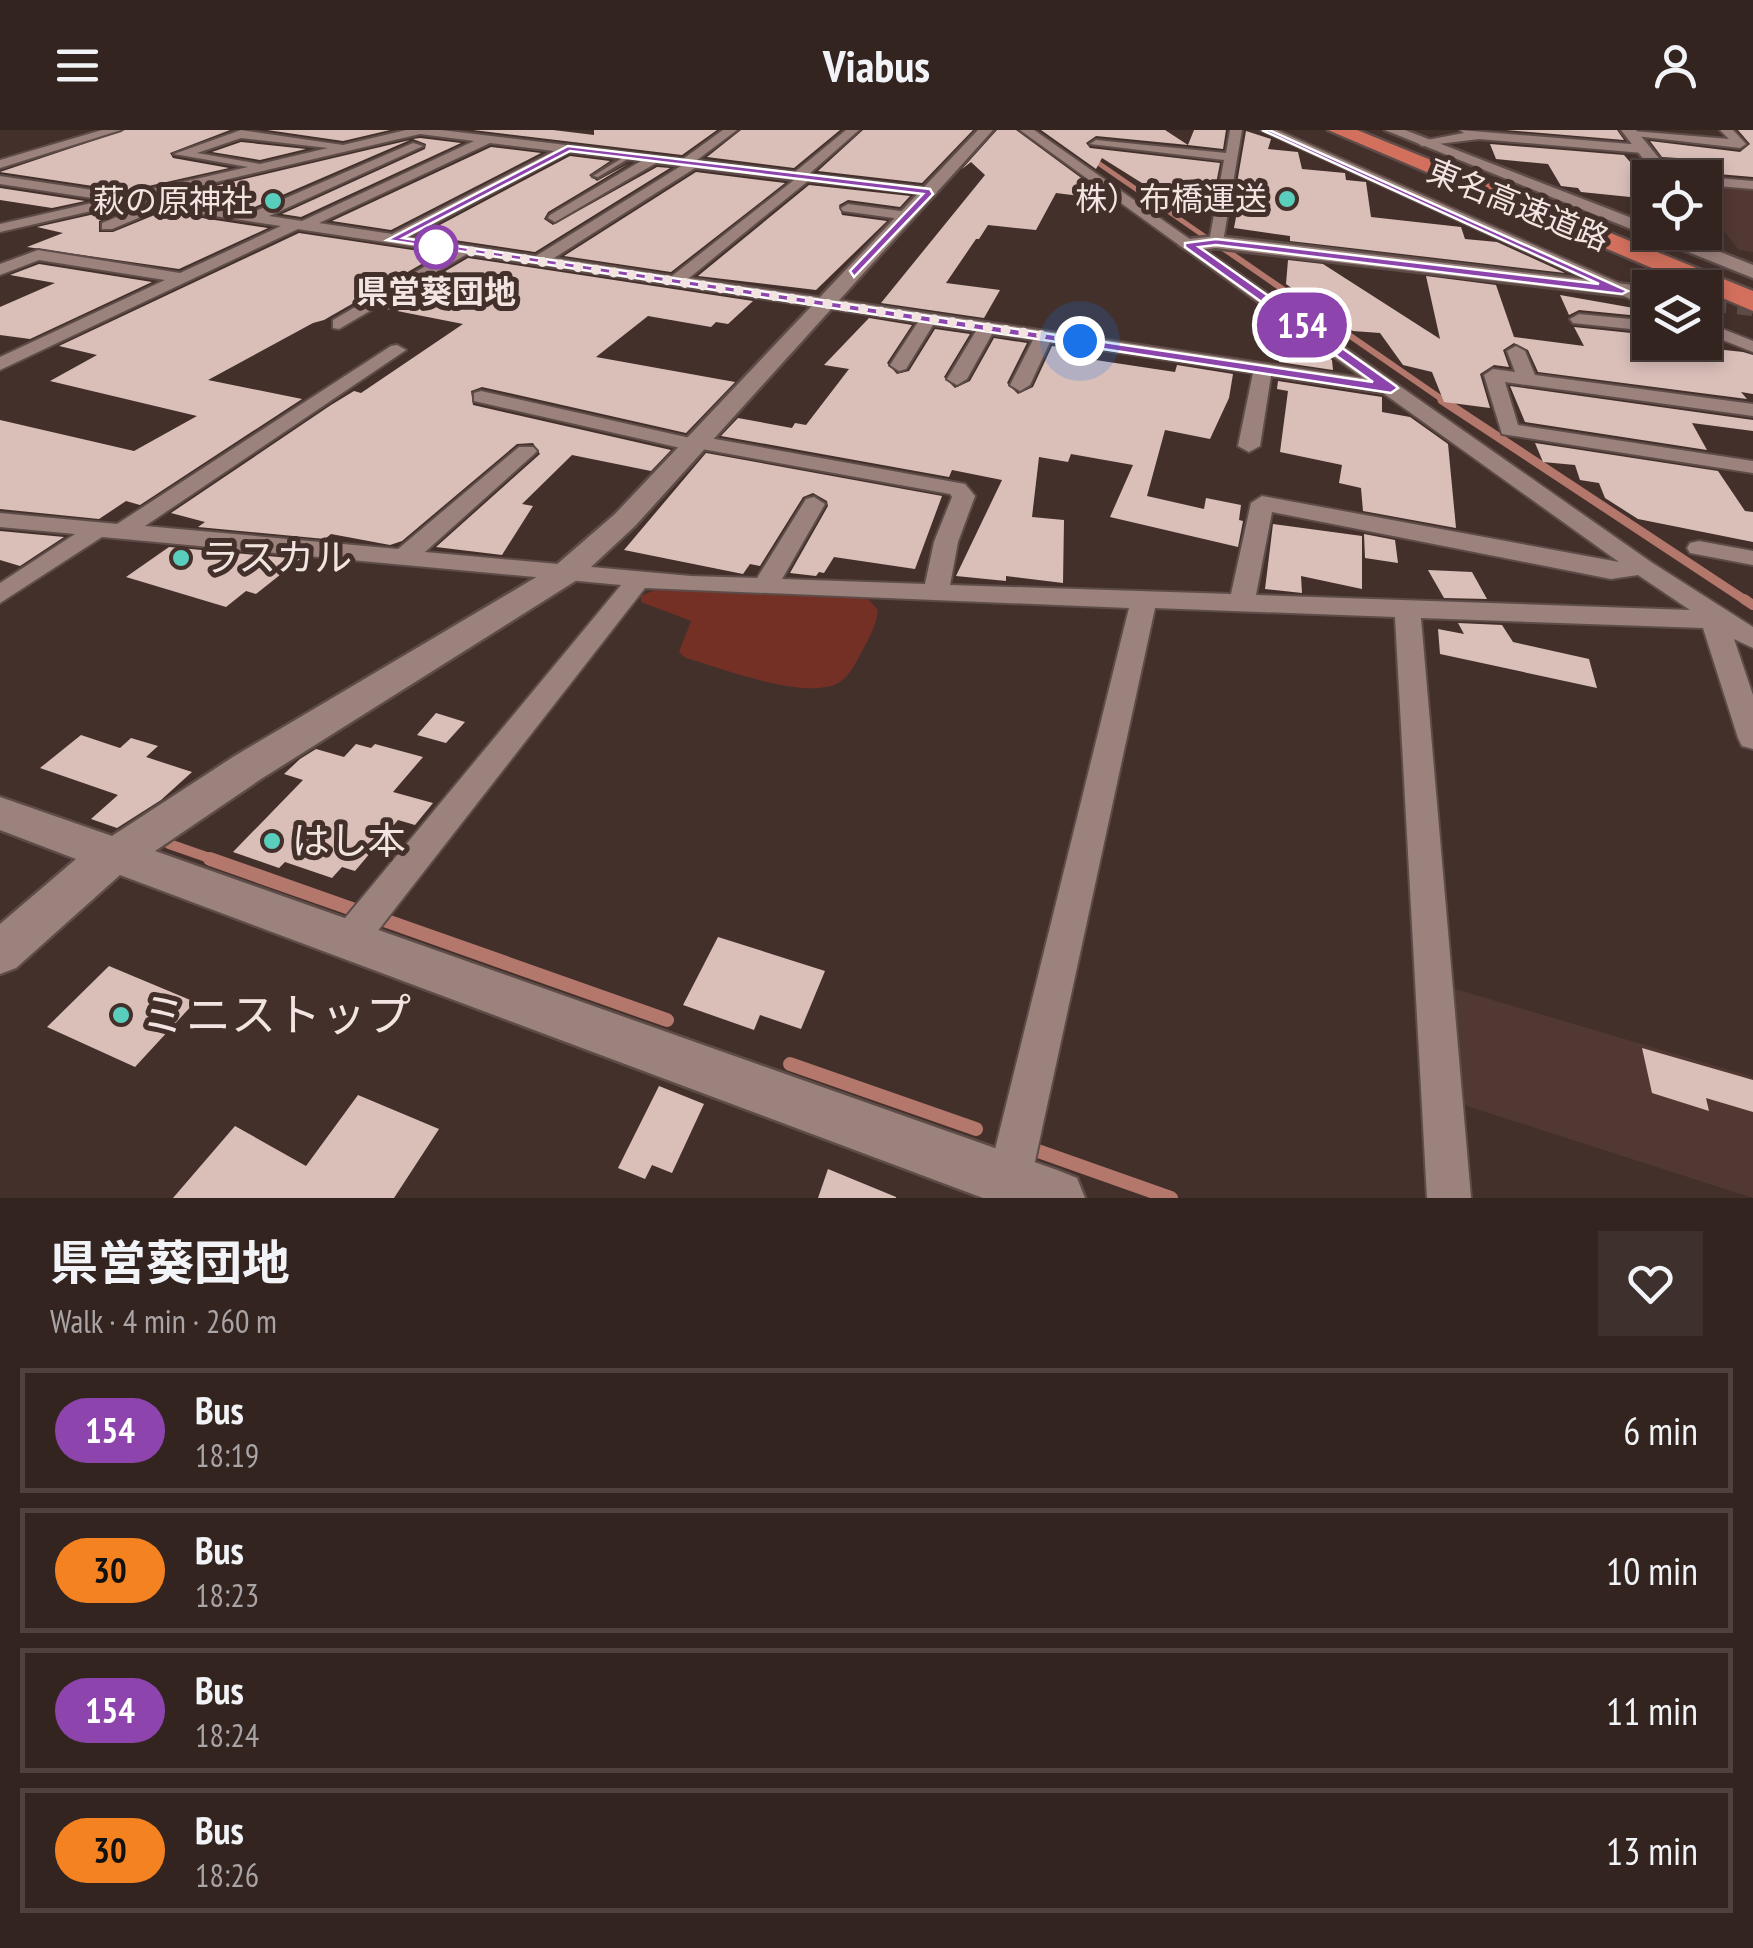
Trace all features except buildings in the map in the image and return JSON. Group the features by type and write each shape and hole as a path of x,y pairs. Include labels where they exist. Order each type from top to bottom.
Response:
{"highway":[{"name":"東名高速道路","path":"1314,130 1642,270"},
{"name":"東名高速道路","path":"1338,130 1753,302"},
{"path":"1722,303 1753,316"}],"street":[{"path":"83,130 113,132"},
{"path":"412,130 930,192"},
{"path":"540,260 690,162 731,130"},
{"path":"676,280 853,130"},
{"path":"0,954 92,871 248,768 566,573 625,520 986,130"},
{"path":"1026,130 1719,622 1753,639"},
{"path":"1216,242 1236,130"},
{"path":"1266,130 1632,295"},
{"path":"1392,130 1632,225"},
{"path":"1422,142 1473,132 1740,144 1726,130"},
{"path":"0,228 423,131"},
{"path":"0,164 113,132"},
{"path":"209,132 356,148"},
{"path":"243,133 180,154 275,167"},
{"path":"252,218 446,134"},
{"path":"1635,138 1653,160"},
{"path":"0,364 488,139"},
{"path":"1096,144 1229,157"},
{"path":"392,240 568,148"},
{"path":"555,218 654,159"},
{"path":"1722,182 1753,185"},
{"path":"4,183 1391,388"},
{"path":"107,226 159,204"},
{"path":"848,208 908,216"},
{"path":"1189,245 1216,242 1632,292"},
{"path":"1718,250 1753,272"},
{"path":"339,324 462,251"},
{"path":"0,270 38,255 181,278"},
{"path":"899,366 930,318"},
{"path":"1579,319 1632,324"},
{"path":"957,379 987,327"},
{"path":"1722,335 1753,348"},
{"path":"1020,385 1044,336"},
{"path":"0,595 397,350"},
{"path":"1516,351 1528,380"},
{"path":"1249,446 1263,369"},
{"path":"1753,410 1493,376 1509,430 1753,467"},
{"path":"481,397 696,444 957,489 964,496 952,521 937,592"},
{"path":"403,558 526,451"},
{"path":"1242,602 1262,502 1612,571 1642,567"},
{"path":"768,586 771,572 814,504"},
{"path":"0,520 636,580 1719,622"},
{"path":"1699,548 1753,558"},
{"path":"348,940 636,580"},
{"path":"1007,1189 1138,628 1140,598"},
{"path":"1404,609 1411,624 1449,1198"},
{"path":"1719,622 1753,738"},
{"path":"0,813 1007,1189 1056,1198"}],"lane":[{"path":"596,176 629,156"}],"shaded area":[{"path":"1722,186 1753,189 1753,252 1739,250 1722,228"},
{"path":"657,589 853,596 869,600 878,610 869,637 845,677 823,688 805,688 763,681 686,658 679,652 691,621 641,602 641,596"},
{"path":"1452,988 1753,1077 1753,1198 1461,1104"}],"waterway":[{"path":"1088,156 1223,249"},
{"path":"1220,246 1446,402"},
{"path":"1442,400 1748,602"},
{"path":"1744,599 1753,605"},
{"path":"169,844 218,861"},
{"path":"210,859 355,910"},
{"path":"384,920 667,1020"},
{"path":"790,1064 976,1129"},
{"path":"1038,1151 1171,1198"}],"tunnel":[{"path":"1722,302 1753,305"}],"bus line":[{"name":"154","path":"854,274 930,192 568,148 392,240 1391,388 1189,245 1216,242 1622,291 1266,130"}],"place":[{"name":"株）布橋運送","path":"1287,199"},
{"name":"萩の原神社","path":"273,201"},
{"name":"県営葵団地","path":"436,247"},
{"name":"ラスカル","path":"181,558"},
{"name":"はし本","path":"272,841"},
{"name":"ミニストップ","path":"121,1015"}],"route":[{"path":"436,247 427,245 1080,341"}]}
